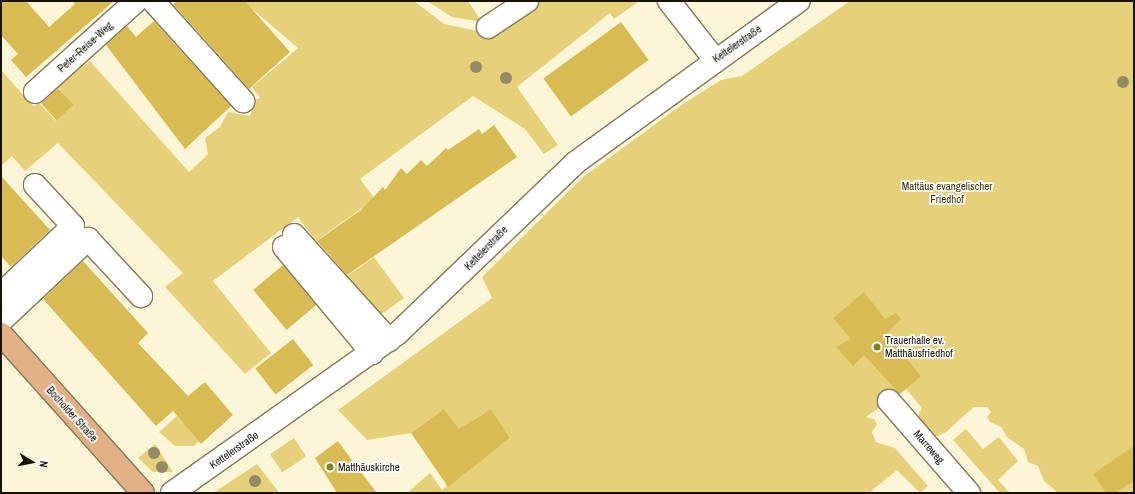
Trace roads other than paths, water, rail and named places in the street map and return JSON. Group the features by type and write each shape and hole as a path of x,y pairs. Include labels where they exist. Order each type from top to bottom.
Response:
{"main road":[{"name":"Bocholder Straße","path":"1,334 143,493"}],"street":[{"name":"Peter-Reise-Weg","path":"34,92 136,1"},
{"path":"153,1 243,101"},
{"path":"488,27 526,1"},
{"path":"669,1 715,60"},
{"name":"Kettelerstraße","path":"172,493 381,347 575,163 715,60 799,1"},
{"path":"1,294 73,226 35,185"},
{"path":"1,321 88,239 140,296"},
{"path":"289,241 381,347"},
{"name":"Marreweg","path":"889,400 969,493"}],"place":[{"name":"Trauerhalle ev. Matthäusfriedhof","path":"877,347"},
{"name":"Matthäuskirche","path":"330,467"}],"park label":[{"name":"Mattäus evangelischer Friedhof","path":"947,193"}]}
